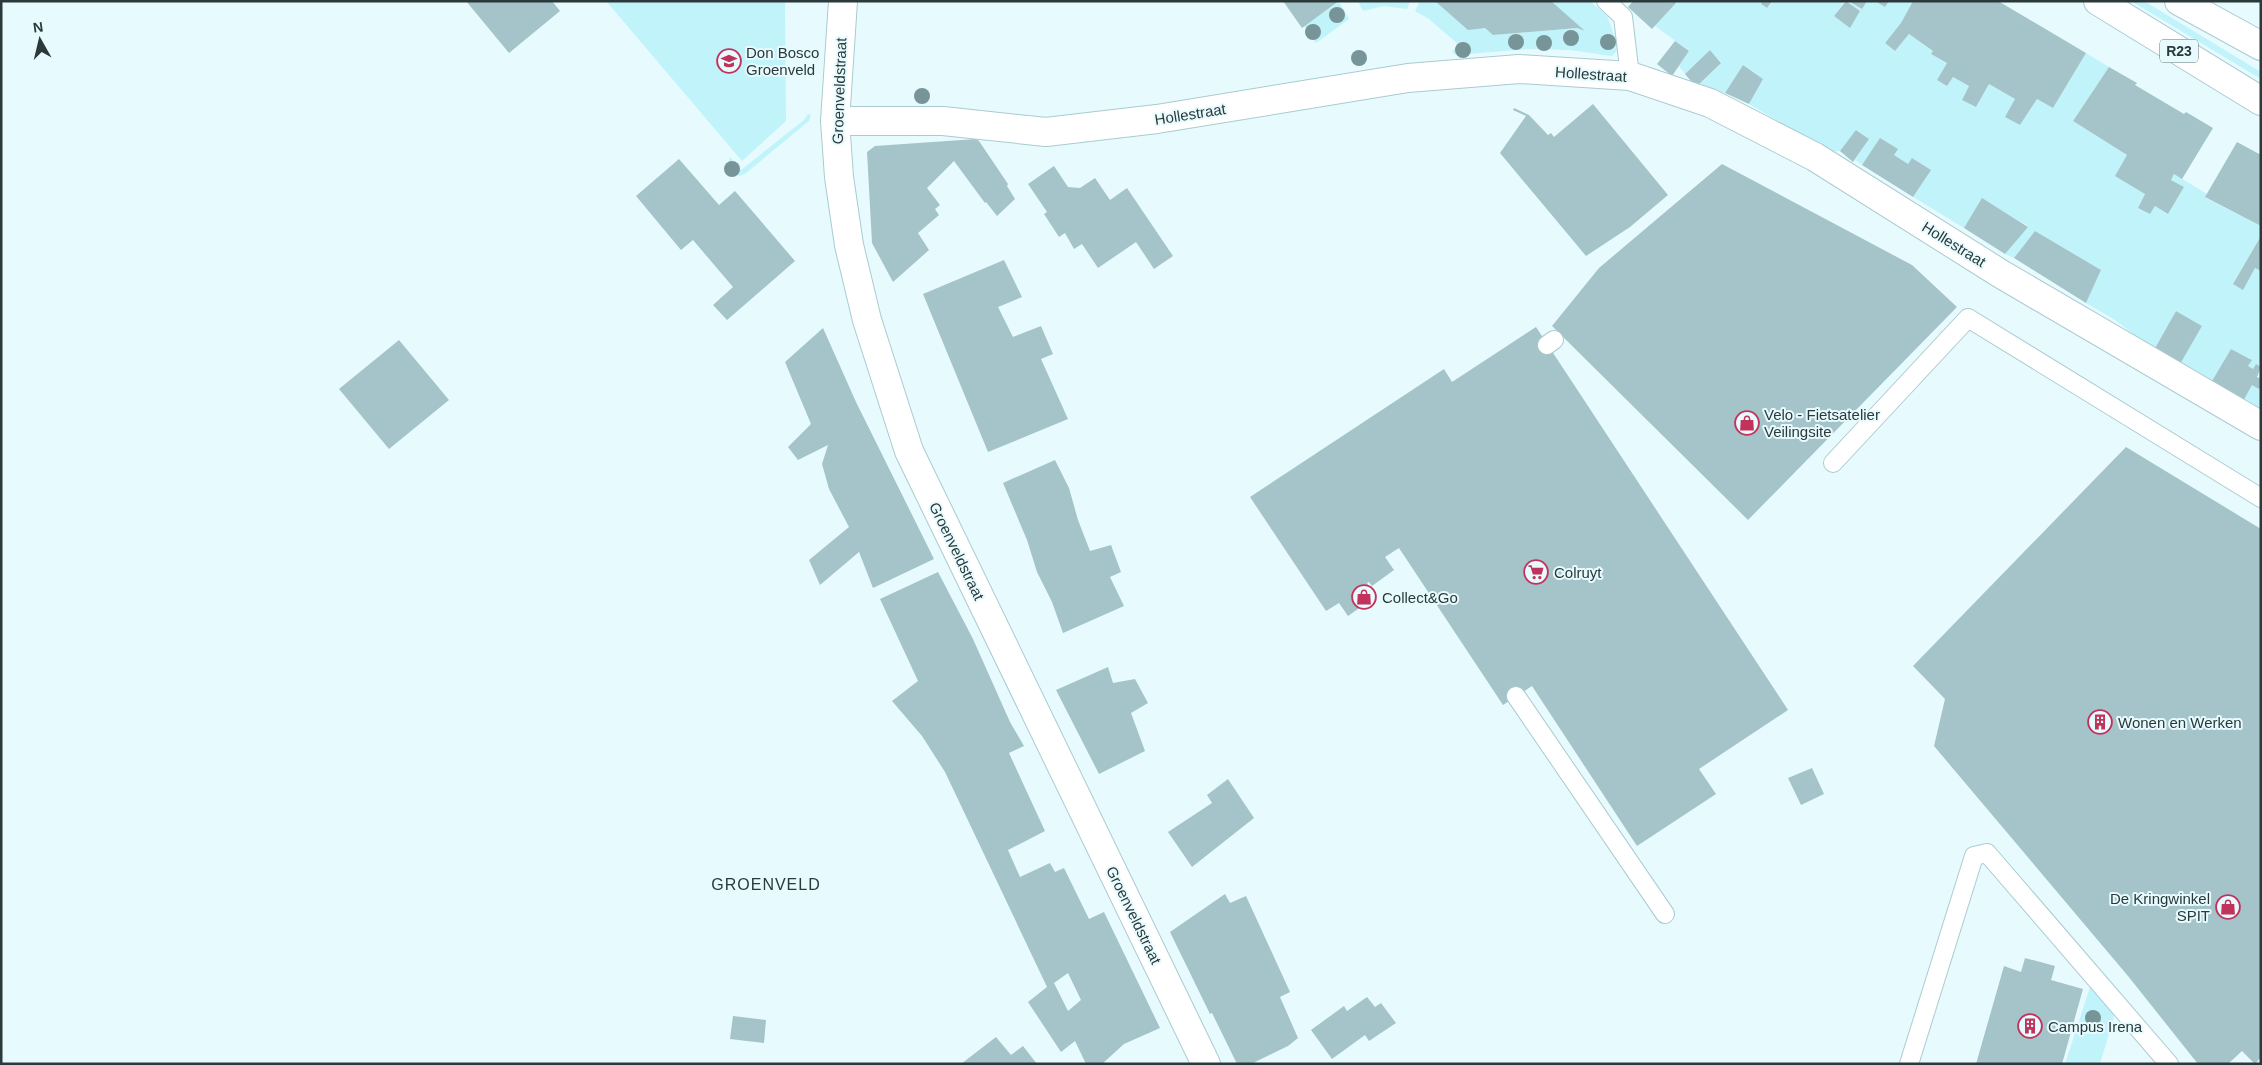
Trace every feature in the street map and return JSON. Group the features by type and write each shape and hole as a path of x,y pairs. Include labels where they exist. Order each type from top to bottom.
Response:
{"street":[{"name":"Groenveldstraat","path":"843,1 835,121 839,177 851,251 867,320 909,451 1206,1064"},
{"name":"R23","path":"2098,1 2261,101"},
{"path":"2179,1 2261,46"},
{"name":"Hollestraat","path":"835,121 943,121 1046,132 1157,120 1408,78 1519,69 1630,76 1710,102 1815,157 2001,274 2261,426"}],"lane":[{"path":"1606,1 1623,17 1630,76"},
{"path":"1833,463 1968,318 2261,498"},
{"path":"1516,696 1665,914"},
{"path":"1909,1064 1974,856 1987,853 2169,1064"}],"shaded area":[{"name":"Don Bosco Groenveld","path":"606,1 785,2 786,121 742,161"},
{"path":"1358,1 1410,1 1407,9 1384,6 1363,11"},
{"path":"1420,1 1435,1 1485,28 1493,35 1577,28 1584,31 1551,1 1590,1 1607,16 1619,48 1612,56 1569,50 1529,49 1456,55 1452,52 1458,44 1429,19 1415,11"},
{"path":"1675,1 1762,1 1761,4 1767,8 1772,1 1845,1 1834,16 1850,27 1860,11 1846,1 1861,9 1867,1 1875,1 1885,7 1889,1 1913,1 1901,23 1885,43 1895,51 1909,34 1933,51 1931,54 1947,63 1937,80 1947,86 1953,77 1969,86 1962,100 1976,107 1989,84 2015,99 2020,125 2037,99 2053,108 2086,53 2109,67 2073,121 2127,155 2145,194 2138,208 2150,214 2155,206 2168,214 2184,187 2171,180 2174,174 2207,194 2206,198 2261,226 2261,236 2233,284 2243,289 2255,268 2261,271 2261,367 2256,364 2253,369 2248,366 2251,359 2231,349 2209,386 2177,368 2202,326 2176,311 2154,350 2115,320 2086,303 2101,270 2035,231 2014,258 2005,254 2028,226 1982,199 1964,228 1913,197 1930,170 1913,158 1908,164 1894,155 1880,139 1862,165 1855,160 1869,139 1857,130 1840,151 1831,152 1749,104 1763,79 1743,65 1725,93 1696,87 1721,62 1710,50 1685,74 1679,66 1689,51 1655,26 1676,3"},
{"path":"2131,1 2144,1 2261,72 2261,79"},
{"path":"1339,2 1349,19 1316,43 1304,26"},
{"path":"808,114 811,115 809,121 746,173 740,176 729,172 727,169 730,157 741,170 804,120"},
{"path":"2252,385 2261,386 2261,416 2241,405"},
{"path":"2091,984 2116,1010 2100,1064 2065,1064"}],"building":[{"path":"466,1 552,1 560,11 509,53"},
{"path":"1283,1 1339,1 1302,28"},
{"path":"1435,1 1551,1 1585,31 1577,28 1493,35 1485,28 1468,30"},
{"path":"1633,1 1675,1 1676,3 1652,29 1628,7"},
{"path":"1762,1 1772,1 1767,8 1761,4"},
{"path":"1846,1 1860,11 1850,28 1834,16"},
{"path":"1848,1 1867,1 1862,9"},
{"path":"1875,1 1889,1 1885,7"},
{"path":"1913,1 1998,1 2086,53 2053,108 2037,99 2020,125 2005,117 2015,99 1989,84 1976,107 1962,100 1969,86 1953,77 1947,86 1937,80 1947,63 1931,54 1933,51 1909,34 1895,51 1885,43 1901,23"},
{"path":"1675,41 1689,51 1672,76 1657,64"},
{"path":"1710,50 1721,63 1696,87 1685,74"},
{"path":"1743,65 1763,79 1749,104 1725,93"},
{"path":"2109,67 2184,114 2186,112 2213,128 2182,179 2174,174 2171,180 2184,187 2168,214 2155,206 2150,214 2138,208 2145,194 2115,176 2127,155 2073,121"},
{"path":"1593,104 1668,195 1630,227 1586,256 1500,153 1526,116 1513,110 1514,108 1529,115 1548,135 1551,133 1554,137"},
{"path":"1856,130 1869,139 1853,162 1840,151"},
{"path":"1880,138 1898,149 1894,155 1908,164 1912,158 1931,170 1913,197 1862,165"},
{"path":"976,139 1008,184 1007,186 1015,199 997,216 954,161 927,188 940,205 935,209 939,215 918,233 929,250 893,282 872,243 867,152 875,146"},
{"path":"2237,142 2261,155 2261,226 2205,197"},
{"path":"679,159 719,205 735,191 795,261 727,320 713,305 733,287 693,240 681,250 636,196"},
{"name":"Velo - Fietsatelier Veilingsite","path":"1722,164 1912,265 1957,307 1748,520 1552,326 1599,268"},
{"path":"1054,166 1068,187 1080,188 1095,178 1110,200 1127,188 1173,256 1154,269 1136,242 1098,268 1082,244 1074,249 1065,233 1059,237 1044,214 1047,212 1028,184"},
{"path":"1982,198 2028,227 2005,254 1964,228"},
{"path":"2035,231 2101,270 2086,303 2014,258"},
{"path":"2261,236 2261,271 2255,268 2243,290 2233,284"},
{"path":"1004,260 1022,297 998,307 1013,337 1041,326 1053,354 1041,359 1068,419 988,452 923,294"},
{"path":"2176,311 2202,326 2180,364 2154,350"},
{"path":"1536,327 1788,710 1699,769 1716,794 1637,846 1532,686 1503,705 1399,548 1385,557 1394,570 1372,586 1369,582 1367,583 1375,597 1348,616 1339,603 1326,611 1250,497 1444,369 1452,382"},
{"path":"823,328 856,402 934,559 873,588 859,552 820,585 809,560 849,527 829,489 822,464 828,445 798,460 788,447 811,424 785,362"},
{"path":"399,340 449,400 389,449 339,389"},
{"path":"2231,349 2252,360 2248,366 2253,369 2256,364 2261,367 2257,377 2261,379 2261,386 2259,389 2252,385 2241,405 2209,386"},
{"name":"Wonen en Werken","path":"2126,447 2261,529 2261,1057 2255,1064 2242,1051 2228,1064 2198,1064 2128,976 1934,746 1945,699 1913,666"},
{"path":"1055,460 1069,488 1078,520 1090,551 1111,545 1121,572 1110,577 1124,606 1063,633 1003,483"},
{"path":"938,572 973,639 1010,722 1024,746 1009,753 1045,831 1008,850 1020,877 1050,863 1055,872 1064,868 1089,919 1104,912 1160,1028 1124,1044 1102,1064 1086,1064 1075,1041 1061,1052 1028,1002 1047,987 945,772 922,736 892,701 918,681 880,599","holes":["1068,973 1081,1000 1068,1011 1054,983"]},
{"path":"1108,667 1113,683 1135,679 1148,703 1131,713 1145,751 1099,774 1056,690"},
{"path":"1812,768 1824,794 1801,805 1788,778"},
{"path":"1228,779 1254,818 1192,867 1168,832 1212,803 1207,795"},
{"path":"1225,894 1230,903 1246,896 1290,992 1280,997 1298,1038 1288,1046 1251,1064 1237,1064 1170,932"},
{"name":"Campus Irena","path":"2025,958 2055,966 2051,980 2083,989 2062,1064 1976,1064 2004,966 2021,972"},
{"path":"1367,997 1375,1007 1381,1003 1396,1023 1369,1041 1365,1035 1332,1059 1311,1030 1344,1006 1347,1011"},
{"path":"733,1016 766,1020 764,1043 730,1039"},
{"path":"996,1037 1011,1055 1023,1046 1037,1064 961,1064"}],"place":[{"name":"Don Bosco Groenveld","path":"729,61"},
{"name":"Velo - Fietsatelier Veilingsite","path":"1747,423"},
{"name":"Colruyt","path":"1536,572"},
{"name":"Collect&Go","path":"1364,597"},
{"name":"Wonen en Werken","path":"2100,722"},
{"name":"De Kringwinkel SPIT","path":"2228,907"},
{"name":"Campus Irena","path":"2030,1026"}],"district":[{"name":"GROENVELD","path":"766,884"}]}
